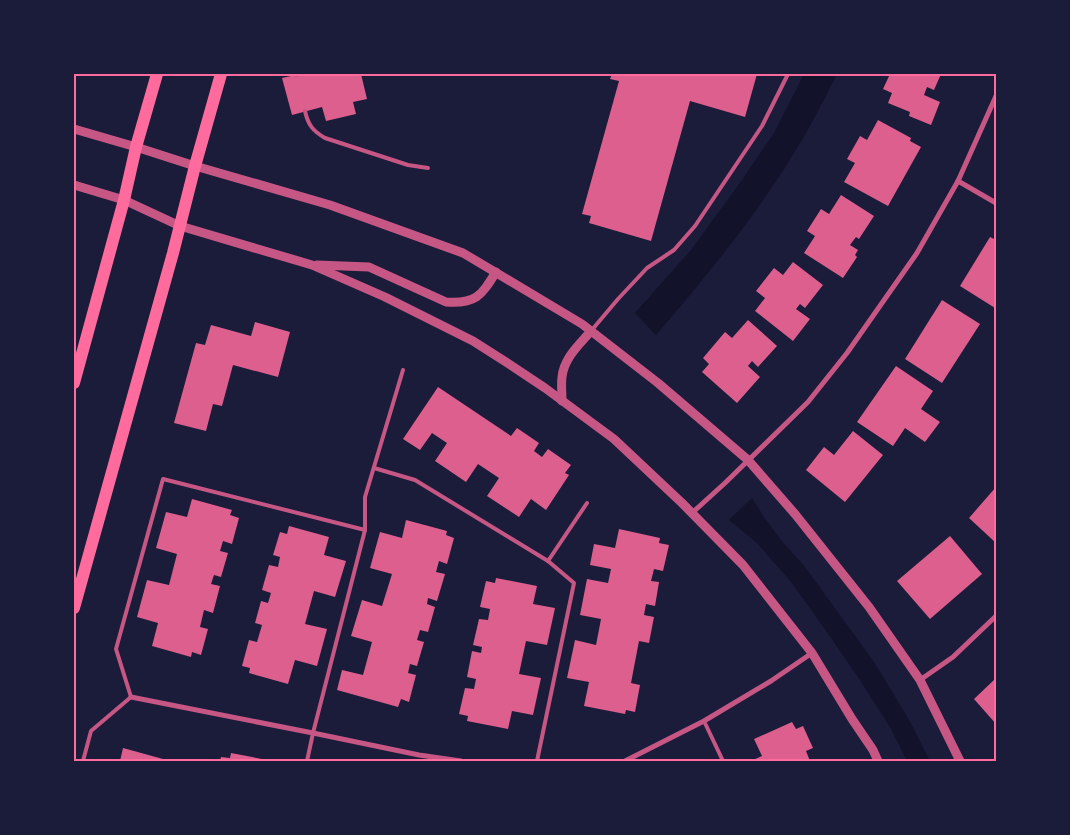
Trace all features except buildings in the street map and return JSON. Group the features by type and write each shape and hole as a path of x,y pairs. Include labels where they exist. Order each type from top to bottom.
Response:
{"main road":[{"path":"74,383 157,74"},
{"path":"74,608 221,74"}],"street":[{"path":"692,513 808,402 847,353 917,253 958,181 996,96"},
{"path":"74,129 330,205 463,252 582,324 658,383 748,460 795,514 869,607 920,680 960,761"},
{"path":"958,181 996,203"},
{"path":"74,185 124,200 180,226 312,265 385,297 473,342 510,364 562,401 614,439 692,513 743,565 812,653 878,761"},
{"path":"312,265 370,267 446,302 460,303 473,300 486,288 496,272"},
{"path":"562,401 564,367 568,358 591,331"},
{"path":"920,680 953,657 996,616"},
{"path":"624,761 704,721 771,681 812,653"},
{"path":"131,697 419,755 461,761"}],"lane":[{"path":"591,331 641,274 674,250 695,226 762,126 788,74"},
{"path":"305,111 307,121 311,127 316,133 325,138 408,165 428,168"},
{"path":"307,761 365,530 365,497 403,370"},
{"path":"374,468 415,480 548,562 574,583 537,761"},
{"path":"82,761 91,732 131,697 116,649 163,480 365,530"},
{"path":"548,562 587,503"},
{"path":"704,721 723,761"}],"shaded area":[{"path":"804,74 837,74 801,141 764,199 701,282 656,335 635,313 691,250 742,180 774,133"},
{"path":"752,498 780,539 805,567 874,662 908,718 930,761 907,761 891,729 860,680 792,583 757,543 729,520"}]}
